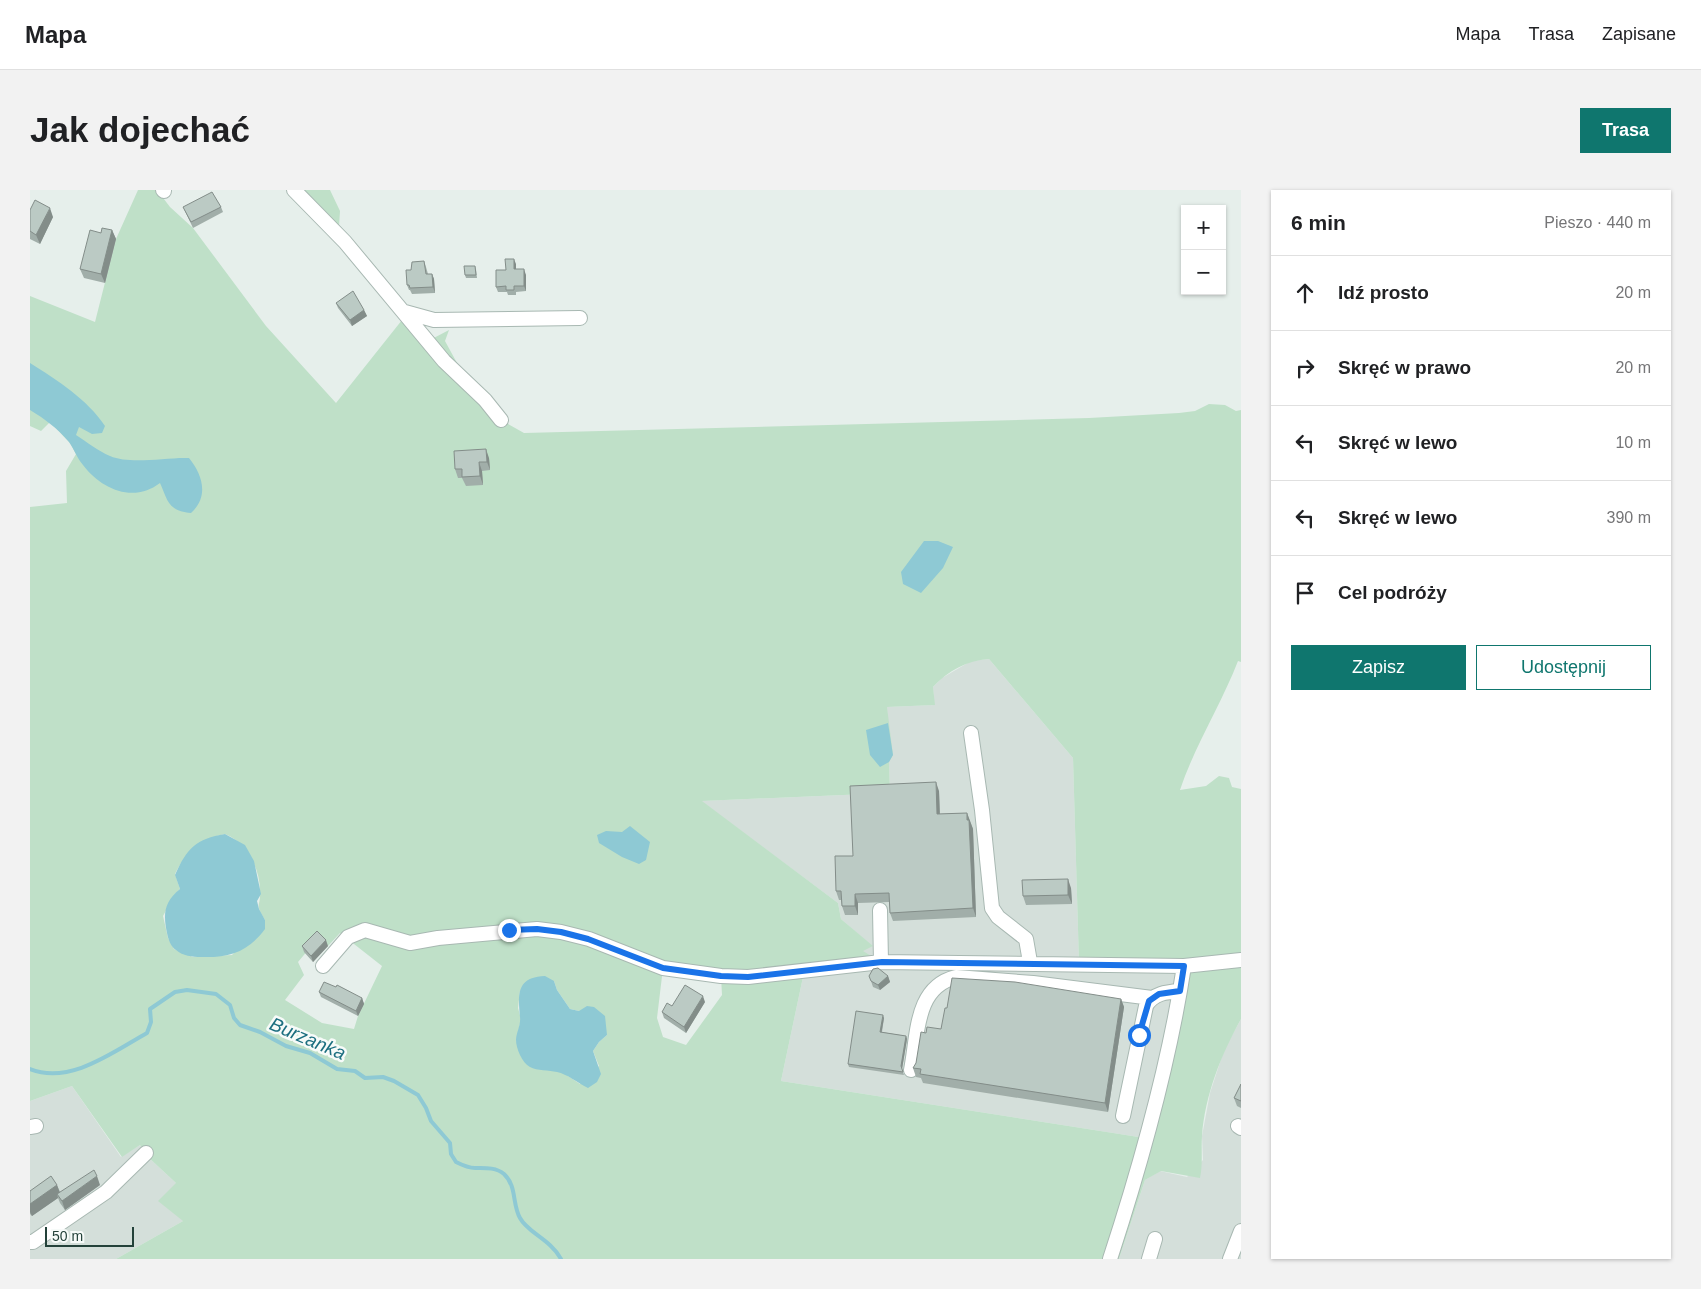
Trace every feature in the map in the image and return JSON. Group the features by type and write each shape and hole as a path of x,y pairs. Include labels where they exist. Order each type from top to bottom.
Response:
{"lane":[{"path":"294,190 346,242 444,361 485,400 501,420"},
{"path":"400,309 410,314 434,320 580,318"},
{"path":"971,733 982,810 992,908 998,917 1024,938 1028,944 1030,962"},
{"path":"880,910 882,962"},
{"path":"323,966 348,938 364,930 410,943 448,936 537,929 561,932 588,939 663,968 721,976 748,977 882,962 1030,962 1184,966 1241,960"},
{"path":"1110,1259 1138,1166 1175,1023 1184,966"},
{"path":"911,1070 925,999 932,988 948,978 1033,983 1152,998 1166,992 1180,991"},
{"path":"1122,1116 1143,1016 1152,998"},
{"path":"30,1242 34,1242 106,1192 146,1153"},
{"path":"1230,1259 1241,1231"},
{"path":"1148,1259 1155,1240"}],"shaded area":[{"path":"989,659 1073,758 1079,963 1184,966 1145,1138 781,1081 803,977 872,946 841,919 838,903 701,801 890,793 887,707 934,705 933,687 942,678 971,661"},
{"path":"1241,1019 1241,1259 1119,1259 1145,1180 1160,1171 1187,1177 1203,1160 1202,1136 1210,1093 1224,1050"},
{"path":"72,1086 121,1157 140,1145 148,1157 176,1183 183,1221 116,1259 30,1259 30,1101"}],"green space":[{"path":"138,190 157,190 170,207 193,228 266,326 336,403 406,315 428,341 449,330 445,341 457,363 501,420 524,433 1089,418 1179,413 1195,411 1209,404 1225,405 1236,411 1241,410 1241,662 1238,661 1193,757 1180,790 1206,786 1219,776 1229,778 1232,787 1241,789 1241,1019 1227,1047 1210,1090 1202,1136 1200,1178 1161,1171 1145,1180 1119,1259 116,1259 183,1221 158,1201 176,1183 148,1157 140,1145 122,1157 72,1086 30,1101 30,507 67,503 66,471 76,454 70,443 50,422 41,431 30,426 30,296 95,322 116,239","holes":["989,659 1073,758 1079,963 1184,966 1145,1138 781,1081 803,977 881,962 863,951 873,946 841,919 838,903 702,801 890,793 889,762 893,755 887,707 935,705 933,687 958,667","225,834 233,838 240,843 251,857 258,874 259,907 265,920 232,955 193,957 174,949 168,938 163,916 175,894 180,889 175,874 179,866 195,848 217,836","340,933 382,966 358,1016 354,1029 322,1023 285,1000 304,975 298,962 319,937 328,946","663,968 721,976 722,995 686,1045 663,1037 657,1018","554,981 557,990 570,1009 579,1011 607,1035 593,1051 599,1066 580,1084 516,1041 521,1019 518,1008 520,991"]},
{"path":"294,190 330,190 340,211 339,227 376,267 371,267"}],"water":[{"path":"30,363 71,391 98,416 105,426 102,433 92,434 79,427 76,435 101,452 118,459 128,460 189,458 201,479 202,493 197,507 191,513 183,512 173,507 167,500 160,483 150,489 129,493 109,487 99,481 81,462 64,437 51,424 30,410"},
{"path":"924,541 938,541 953,547 943,568 921,593 903,584 901,572"},
{"path":"888,723 893,755 889,762 880,767 870,755 866,730"},
{"path":"630,826 650,842 646,860 639,864 622,857 599,843 597,835 606,831 622,832"},
{"path":"225,834 245,845 254,861 261,894 257,901 265,920 265,929 252,943 229,955 194,957 185,955 174,949 171,945 166,926 166,909 171,899 180,889 175,875 188,851 194,846 207,839"},
{"path":"545,976 554,981 557,990 570,1009 579,1011 587,1006 594,1007 605,1016 607,1035 593,1051 601,1074 597,1082 588,1088 561,1073 530,1067 524,1062 518,1051 516,1040 520,1020 519,995 521,989 529,980"}],"building":[{"path":"212,192 221,207 191,222 183,207"},
{"path":"35,200 50,208 36,235 30,231 30,210"},
{"path":"102,228 112,230 101,274 80,269 90,230 101,233"},
{"path":"505,259 514,259 514,269 524,269 524,286 514,286 514,290 506,290 506,286 496,287 496,270 506,270"},
{"path":"424,261 426,274 432,274 433,287 410,288 407,285 406,270 411,270 412,262"},
{"path":"464,266 475,266 476,275 465,275"},
{"path":"353,291 364,310 350,320 336,303"},
{"path":"486,449 487,462 479,462 480,476 462,477 462,469 455,469 454,451"},
{"path":"936,782 937,814 967,813 967,820 969,820 973,908 890,913 889,893 855,894 855,906 842,906 841,891 836,891 835,856 853,856 850,786"},
{"path":"1068,879 1068,895 1023,896 1022,880"},
{"path":"317,931 326,940 311,956 302,946"},
{"path":"878,968 888,976 878,985 871,981 869,976 873,969"},
{"path":"952,978 1015,982 1121,999 1105,1103 920,1074 921,1069 913,1068 916,1063 921,1032 926,1033 927,1027 941,1029"},
{"path":"324,982 336,987 337,985 362,998 356,1011 319,992"},
{"path":"685,985 703,996 684,1027 662,1012 667,1003 672,1006"},
{"path":"856,1011 883,1015 880,1032 906,1036 901,1066 903,1072 848,1064"},
{"path":"1241,1084 1241,1101 1234,1098"},
{"path":"94,1170 97,1176 62,1201 57,1194"},
{"path":"51,1176 57,1185 30,1204 30,1191"}],"waterway":[{"name":"Burzanka","path":"30,1069 45,1073 60,1073 76,1070 91,1064 147,1033 151,1022 150,1009 175,992 187,990 216,994 230,1005 234,1018 240,1025 260,1032 286,1046 310,1053 337,1069 355,1071 365,1078 383,1077 418,1095 431,1121 450,1143 451,1154 456,1162 470,1167 494,1169 504,1174 511,1184 520,1218 528,1228 551,1246 561,1259"}],"route":[{"path":"509,930 537,929 561,932 588,939 663,968 721,976 748,977 882,962 1030,962 1184,966 1180,991 1159,994 1149,1001 1143,1016 1139,1035"}]}
